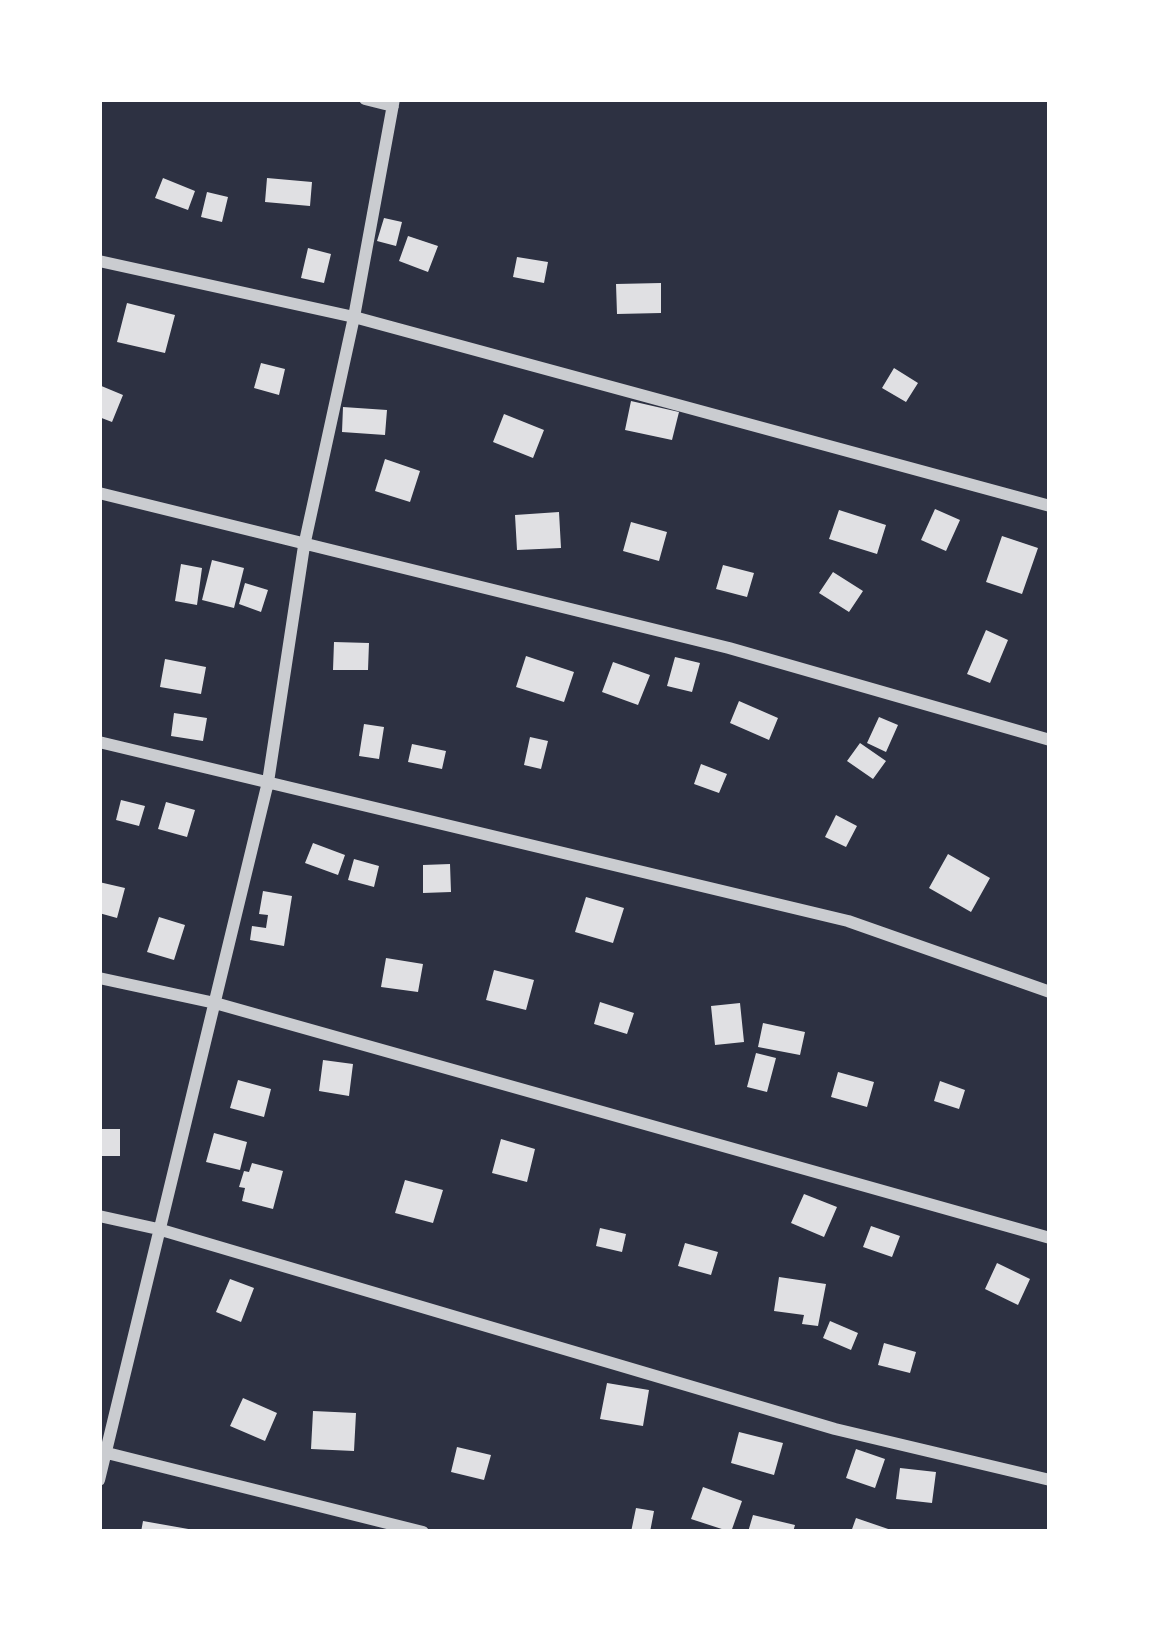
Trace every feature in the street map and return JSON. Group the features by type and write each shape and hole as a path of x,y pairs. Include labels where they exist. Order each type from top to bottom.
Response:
{"street":[{"path":"99,1480 102,1452 268,782 304,546 354,317 393,102 365,99"},
{"path":"99,261 354,317 1050,506"},
{"path":"99,493 729,648 1050,740"},
{"path":"99,742 848,921 1050,992"},
{"path":"99,978 215,1003 1050,1238"},
{"path":"99,1216 158,1229 835,1429 1050,1480"},
{"path":"102,1452 424,1532"}],"building":[{"path":"163,178 195,191 188,210 155,198"},
{"path":"267,178 312,182 310,206 265,202"},
{"path":"207,192 228,197 222,222 201,217"},
{"path":"384,218 402,222 396,246 377,241"},
{"path":"408,236 438,246 428,272 399,261"},
{"path":"308,248 331,254 324,283 301,278"},
{"path":"517,257 548,262 544,283 513,277"},
{"path":"661,283 661,313 617,314 616,284"},
{"path":"127,303 175,315 165,353 117,342"},
{"path":"261,363 285,369 279,395 254,388"},
{"path":"894,368 918,383 906,402 882,388"},
{"path":"99,385 123,395 112,422 99,417"},
{"path":"631,401 679,412 672,440 625,430"},
{"path":"343,407 387,410 385,435 342,432"},
{"path":"504,414 544,430 533,458 493,442"},
{"path":"385,459 420,471 410,502 375,491"},
{"path":"935,509 960,520 946,551 921,540"},
{"path":"839,510 886,525 877,554 829,539"},
{"path":"559,512 561,548 517,550 515,515"},
{"path":"631,522 667,532 659,561 623,551"},
{"path":"1002,536 1038,548 1022,594 986,582"},
{"path":"212,560 244,568 234,608 202,600"},
{"path":"181,564 202,568 197,605 175,601"},
{"path":"723,565 754,573 747,597 716,589"},
{"path":"833,572 863,591 849,612 819,593"},
{"path":"245,583 268,590 261,612 239,604"},
{"path":"986,630 1008,640 990,683 967,674"},
{"path":"334,642 369,643 368,670 333,670"},
{"path":"526,656 574,672 564,702 516,687"},
{"path":"675,657 700,663 692,692 667,686"},
{"path":"165,659 206,667 201,694 160,687"},
{"path":"613,662 650,675 638,705 602,692"},
{"path":"739,701 778,718 769,740 730,723"},
{"path":"174,713 207,718 203,741 171,736"},
{"path":"879,717 898,725 886,752 867,743"},
{"path":"364,724 384,727 379,759 359,756"},
{"path":"530,737 548,741 541,769 524,765"},
{"path":"860,743 886,761 873,779 847,761"},
{"path":"412,744 446,751 442,769 408,762"},
{"path":"701,764 727,774 719,793 694,784"},
{"path":"121,800 145,806 139,826 116,820"},
{"path":"166,802 195,810 187,837 158,829"},
{"path":"836,815 857,826 846,847 825,837"},
{"path":"313,843 345,855 338,875 305,863"},
{"path":"948,854 990,878 971,912 929,888"},
{"path":"354,859 379,866 374,887 348,880"},
{"path":"450,864 451,892 423,893 423,865"},
{"path":"99,882 125,888 117,918 99,913"},
{"path":"263,891 292,896 284,946 250,940 252,926 266,928 268,915 259,914"},
{"path":"586,897 624,908 613,943 575,932"},
{"path":"159,917 185,925 174,960 147,952"},
{"path":"386,958 423,964 418,992 381,987"},
{"path":"494,970 534,980 526,1010 486,1000"},
{"path":"600,1002 634,1013 627,1034 594,1024"},
{"path":"740,1003 744,1042 715,1045 711,1006"},
{"path":"763,1023 805,1032 800,1055 758,1047"},
{"path":"756,1053 776,1058 767,1092 747,1087"},
{"path":"323,1060 353,1064 349,1096 319,1091"},
{"path":"838,1072 874,1082 867,1107 831,1097"},
{"path":"238,1080 271,1089 264,1117 230,1108"},
{"path":"940,1081 965,1090 959,1109 934,1101"},
{"path":"99,1129 120,1129 120,1156 99,1156"},
{"path":"214,1133 247,1142 240,1170 206,1162"},
{"path":"501,1139 535,1149 527,1182 492,1173"},
{"path":"252,1163 283,1171 273,1209 242,1201 245,1188 239,1187"},
{"path":"405,1180 443,1190 433,1223 395,1213"},
{"path":"804,1194 837,1207 824,1237 791,1223"},
{"path":"871,1226 900,1236 892,1257 863,1247"},
{"path":"600,1228 626,1234 622,1252 596,1246"},
{"path":"685,1243 718,1252 711,1275 678,1266"},
{"path":"997,1263 1030,1279 1018,1305 985,1289"},
{"path":"779,1277 826,1284 818,1326 802,1324 804,1315 774,1311"},
{"path":"230,1279 254,1288 241,1322 216,1312"},
{"path":"830,1321 858,1333 851,1350 823,1338"},
{"path":"884,1343 916,1352 910,1373 878,1365"},
{"path":"607,1383 649,1390 643,1426 600,1419"},
{"path":"243,1398 277,1413 265,1441 230,1426"},
{"path":"313,1411 356,1413 354,1451 311,1449"},
{"path":"739,1432 783,1443 774,1475 731,1463"},
{"path":"457,1447 491,1455 484,1480 451,1472"},
{"path":"856,1449 885,1459 875,1488 846,1478"},
{"path":"900,1468 936,1472 932,1503 896,1499"},
{"path":"703,1487 742,1501 731,1532 691,1519"},
{"path":"636,1508 654,1511 650,1532 631,1532"},
{"path":"753,1515 795,1525 793,1532 748,1532"},
{"path":"856,1518 894,1531 894,1532 851,1532"},
{"path":"143,1521 194,1530 141,1532"}]}
